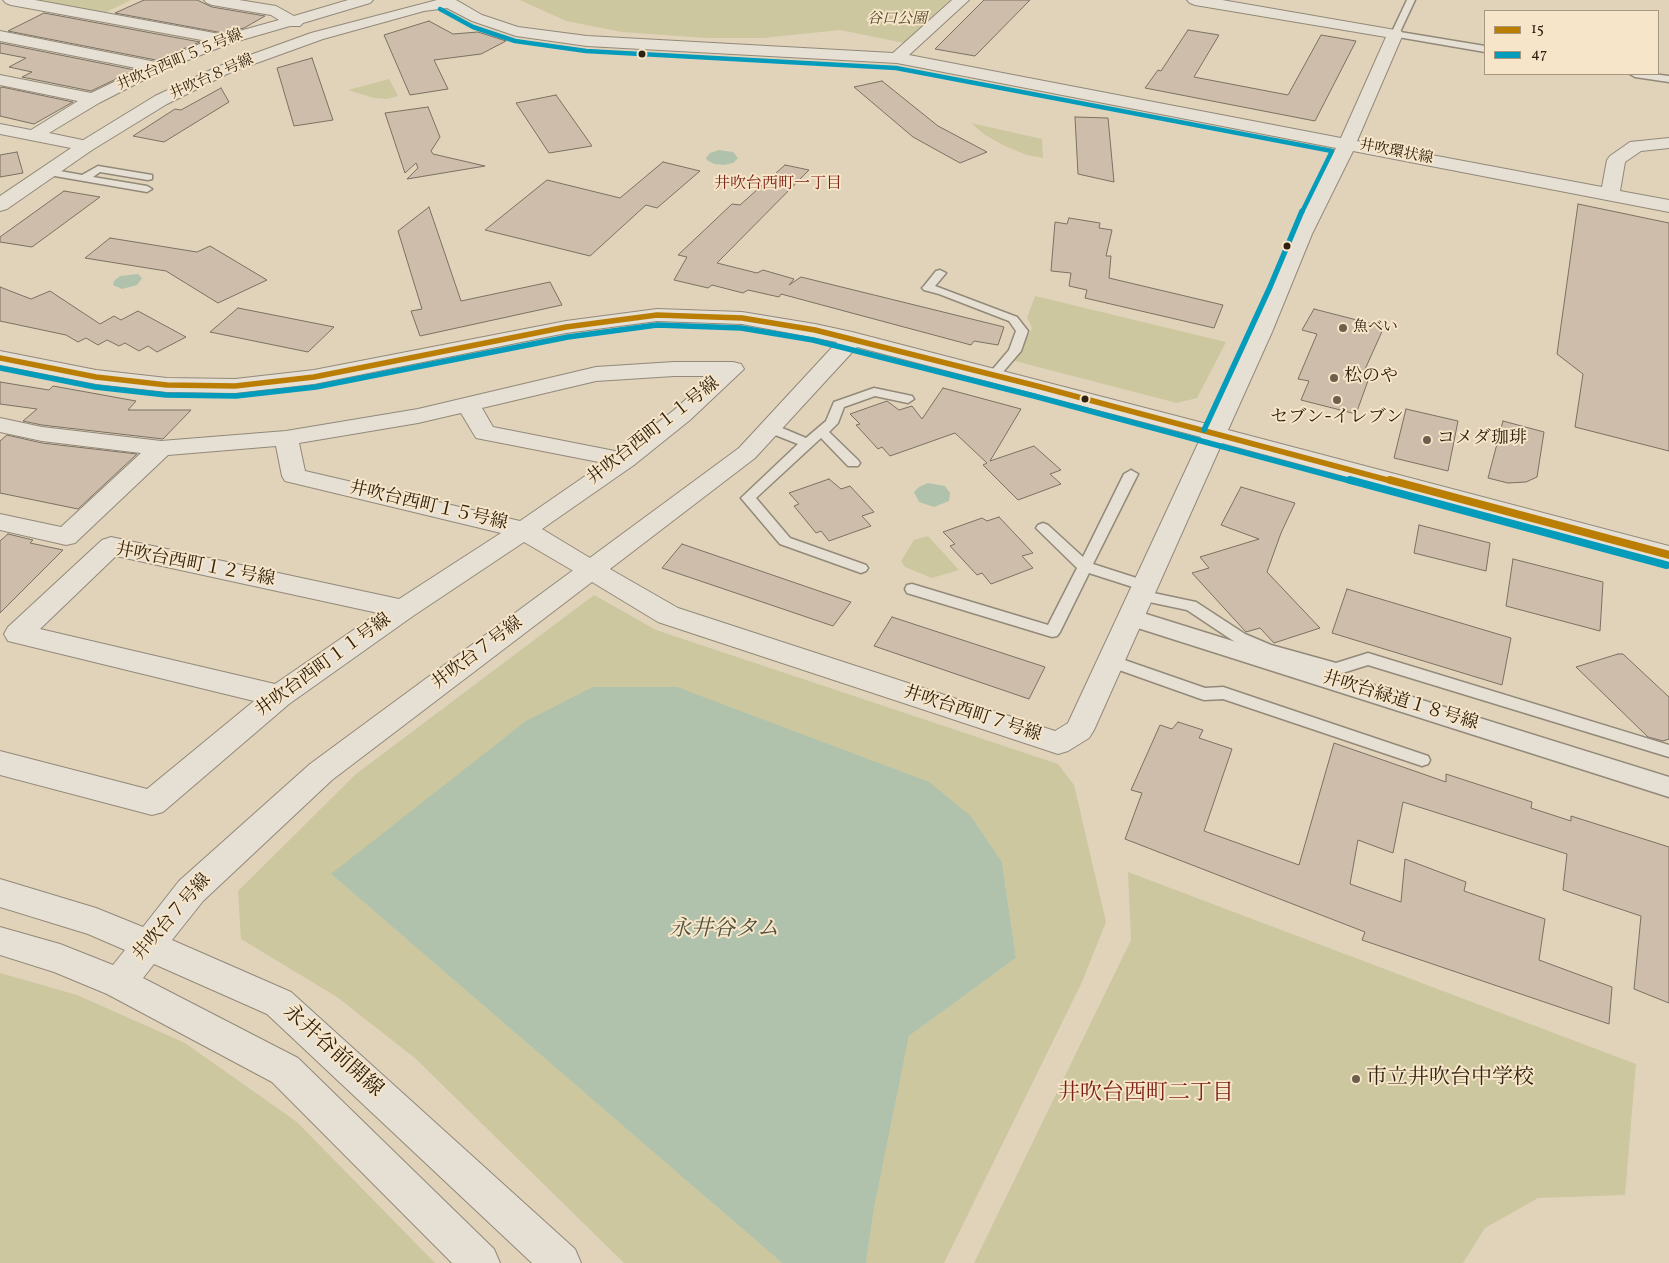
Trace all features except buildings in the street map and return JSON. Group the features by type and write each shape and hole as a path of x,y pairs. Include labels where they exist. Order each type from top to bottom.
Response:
{"street":[{"path":"11,0 225,40"},
{"path":"212,0 276,11 318,36"},
{"name":"井吹台西町５５号線","path":"33,136 93,99 157,67 225,40 365,0"},
{"path":"897,58 961,0"},
{"path":"1195,0 1395,34"},
{"name":"井吹環状線","path":"446,1 477,18 516,31 587,40 897,58 1669,206"},
{"name":"井吹台８号線","path":"0,205 86,146 161,100 222,70 318,36 446,1"},
{"name":"井吹台西町７号線","path":"591,570 668,615 1058,744 1079,730 1276,299 1302,234 1347,144 1395,34"},
{"path":"0,36 157,67"},
{"path":"0,80 93,99"},
{"path":"0,129 86,146"},
{"path":"1610,195 1616,160 1636,146 1668,143"},
{"path":"0,358 96,377 167,385 234,386 314,377 566,327 657,315 742,318 815,330 852,339 1669,555"},
{"name":"井吹台７号線","path":"119,983 191,891 321,772 747,453 852,339"},
{"name":"井吹台西町１１号線","path":"0,425 42,434 161,448 286,438 418,416 596,374 674,369 733,370 682,415 625,460 524,530 403,609 279,696 152,803 0,763"},
{"path":"468,404 484,433 625,460"},
{"name":"井吹台西町１５号線","path":"286,438 294,476 524,530 591,570"},
{"path":"0,522 66,537 161,448"},
{"name":"井吹台西町１２号線","path":"279,696 18,634 111,546 403,609"},
{"name":"井吹台緑道１８号線","path":"1138,600 1669,787"},
{"name":"永井谷前開線","path":"0,893 96,922 279,1003 561,1263"},
{"path":"0,941 60,959 119,983 285,1070 480,1263"}],"lane":[{"path":"1411,0 1395,34 1484,49"},
{"path":"1641,75 1669,80"},
{"path":"84,178 98,169 148,177"},
{"path":"48,172 147,189"},
{"path":"940,273 928,288 942,291 1013,319 1022,331 1015,351 993,376"},
{"path":"861,568 785,541 748,498 807,443 832,423 838,405 874,392 908,399"},
{"path":"770,428 807,443"},
{"path":"821,432 852,463"},
{"path":"912,589 1052,632 1131,474"},
{"path":"1042,528 1084,567 1138,600 1190,606 1240,638 1266,649 1336,669 1368,659 1669,751"},
{"path":"1110,661 1204,694 1223,693 1422,760"}],"green space":[{"path":"25,0 131,0 102,14"},
{"name":"谷口公園","path":"520,0 950,0 904,43 840,30 763,38 706,38 622,32 566,21"},
{"path":"389,79 398,96 387,99 374,98 348,90"},
{"path":"971,123 1042,139 1043,158 1027,155 1005,146 985,135"},
{"path":"1035,296 1226,342 1197,398 1177,403 1015,361 1032,328 1027,318"},
{"path":"928,536 959,570 932,578 905,567 901,561 914,540"},
{"path":"594,595 656,630 1058,764 1074,785 1106,922 1082,982 944,1263 866,1263 874,1209 909,1036 1016,958 1002,862 971,816 331,874 782,1263 624,1263 416,1059 337,997 241,939 238,891 356,774"},
{"path":"1128,872 1636,1064 1625,1195 1538,1198 1485,1228 1463,1263 974,1263 1131,940"},
{"path":"0,973 77,995 185,1043 297,1122 435,1263 0,1263"}],"water":[{"path":"719,150 733,152 738,158 733,163 724,165 714,164 707,160 706,158 710,153"},
{"path":"138,274 142,278 137,285 122,289 113,285 114,281 120,276"},
{"path":"928,483 945,486 950,493 949,501 934,507 919,502 914,492 919,487"},
{"name":"永井谷タム","path":"593,687 677,687 929,782 971,816 1002,862 1016,958 909,1036 874,1209 866,1263 782,1263 331,874 526,721"}],"transit line":[{"name":"47","path":"440,9 473,27 515,41 586,51 896,68 1332,151 1293,230 1270,287 1204,430"},
{"name":"15","path":"0,358 96,377 167,385 235,386 314,377 566,327 657,315 742,318 815,330 1037,386 1669,555"},
{"name":"47","path":"0,368 95,387 166,395 236,396 316,387 568,337 657,325 741,328 813,340 1034,396 1666,565"}],"place":[{"name":"魚べい","path":"1343,328"},
{"name":"松のや","path":"1334,378"},
{"name":"セブン-イレブン","path":"1337,400"},
{"name":"コメダ珈琲","path":"1427,440"},
{"name":"市立井吹台中学校","path":"1356,1079"}],"district":[{"name":"井吹台西町一丁目","path":"778,185"},
{"name":"井吹台西町二丁目","path":"1146,1095"}]}
